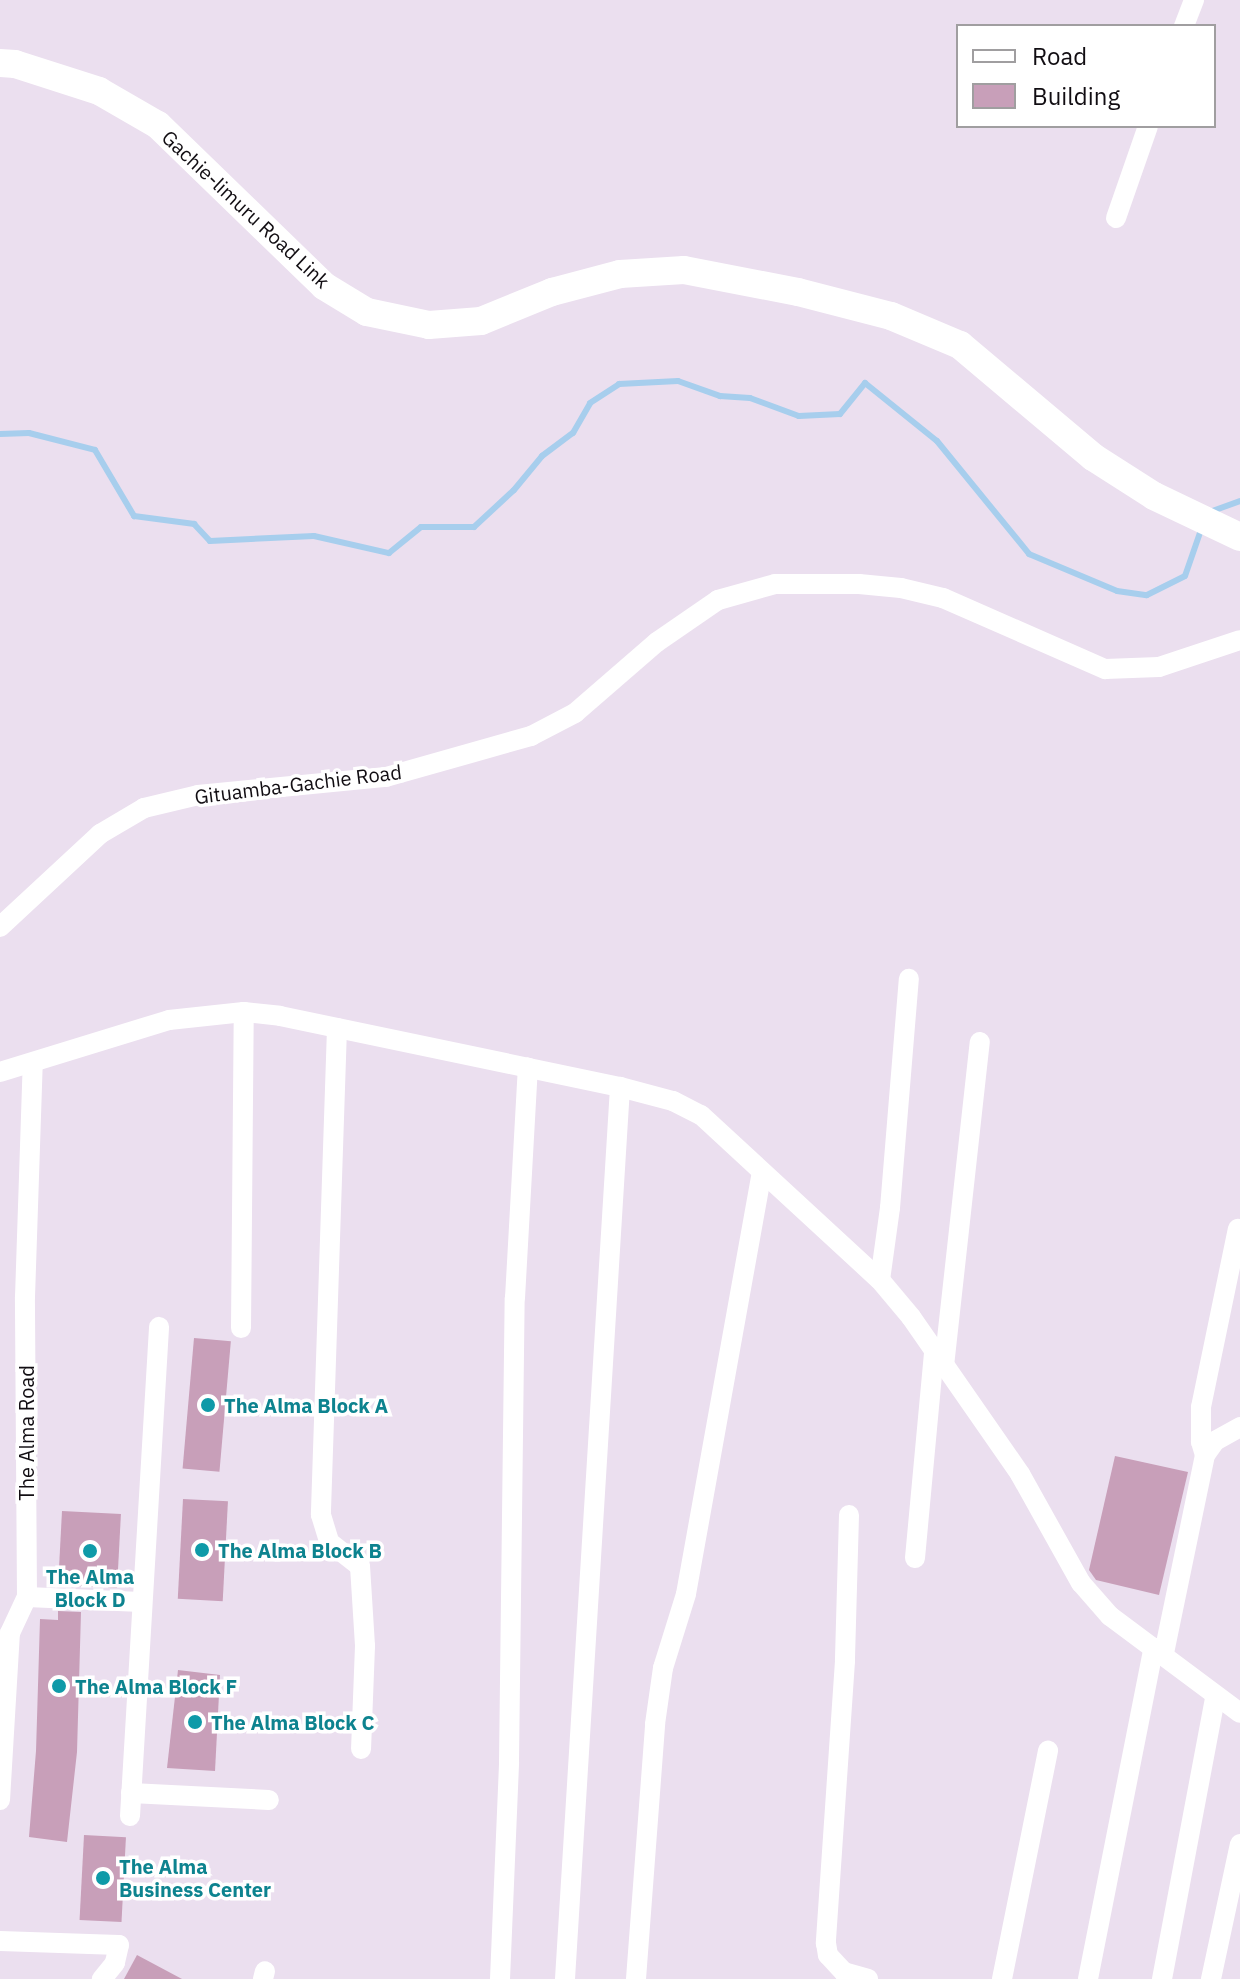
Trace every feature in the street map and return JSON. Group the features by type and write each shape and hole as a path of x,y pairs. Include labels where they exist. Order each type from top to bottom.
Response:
{"main road":[{"name":"Gachie-limuru Road Link","path":"0,63 15,64 99,91 158,125 324,286 367,312 429,325 481,321 552,292 607,278 684,270 798,292 891,316 960,345 1093,457 1154,496 1216,526"}],"street":[{"path":"1185,24 1194,0"},
{"path":"1116,218 1147,128"},
{"name":"Gituamba-Gachie Road","path":"0,927 100,834 144,808 198,795 386,777 531,736 575,713 657,642 718,600 775,584 859,584 929,595 1105,669 1159,667 1240,640"},
{"path":"880,1280 891,1192 909,979"},
{"path":"241,1328 244,1012"},
{"path":"0,1072 169,1020 244,1012 337,1028 620,1087 673,1101 701,1115 880,1280 911,1317 1020,1474 1081,1583 1110,1616 1159,1650 1215,1698 1240,1713"},
{"path":"337,1028 321,1515 329,1542 360,1566 365,1646 361,1749"},
{"path":"915,1558 980,1042"},
{"name":"The Alma Road","path":"0,1800 10,1633 27,1597 25,1297 33,1062"},
{"path":"500,1979 509,1762 515,1298 528,1067"},
{"path":"565,1979 620,1087"},
{"path":"636,1979 655,1724 663,1668 686,1594 762,1172"},
{"path":"1205,1455 1201,1442 1201,1407 1238,1229"},
{"path":"130,1816 159,1327"},
{"path":"1088,1979 1159,1650 1205,1455 1215,1441 1240,1427"},
{"path":"849,1515 845,1661 826,1943 828,1955 844,1972 868,1979"},
{"path":"27,1597 141,1602"},
{"path":"1162,1979 1215,1698"},
{"path":"1002,1979 1048,1751"},
{"path":"131,1793 269,1800"},
{"path":"1211,1979 1240,1844"},
{"path":"0,1941 119,1945 115,1963 102,1979"}],"building":[{"name":"The Alma Block A","path":"194,1338 231,1341 219,1472 183,1469"},
{"path":"1115,1456 1188,1472 1159,1595 1096,1580 1089,1570"},
{"name":"The Alma Block B","path":"183,1499 228,1501 223,1601 178,1599"},
{"name":"The Alma Block D","path":"62,1511 121,1514 117,1588 58,1585"},
{"path":"58,1611 81,1612 77,1752 67,1842 29,1837 36,1751 40,1619 58,1620"},
{"name":"The Alma Block C","path":"178,1670 220,1675 215,1771 167,1768"},
{"name":"The Alma Business Center","path":"84,1835 126,1837 121,1922 80,1920"},
{"path":"137,1955 182,1979 124,1979"}],"waterway":[{"path":"0,434 29,433 95,450 134,516 194,524 210,541 314,536 389,553 421,527 474,527 514,490 542,456 573,433 590,403 619,384 678,381 720,396 750,398 799,416 840,414 865,383 937,441 1029,554 1117,591 1147,595 1185,576 1202,527"},
{"path":"1207,513 1240,501"}],"place":[{"name":"The Alma Block A","path":"208,1405"},
{"name":"The Alma Block B","path":"202,1550"},
{"name":"The Alma Block D","path":"90,1551"},
{"name":"The Alma Block F","path":"59,1686"},
{"name":"The Alma Block C","path":"195,1722"},
{"name":"The Alma Business Center","path":"103,1878"}]}
